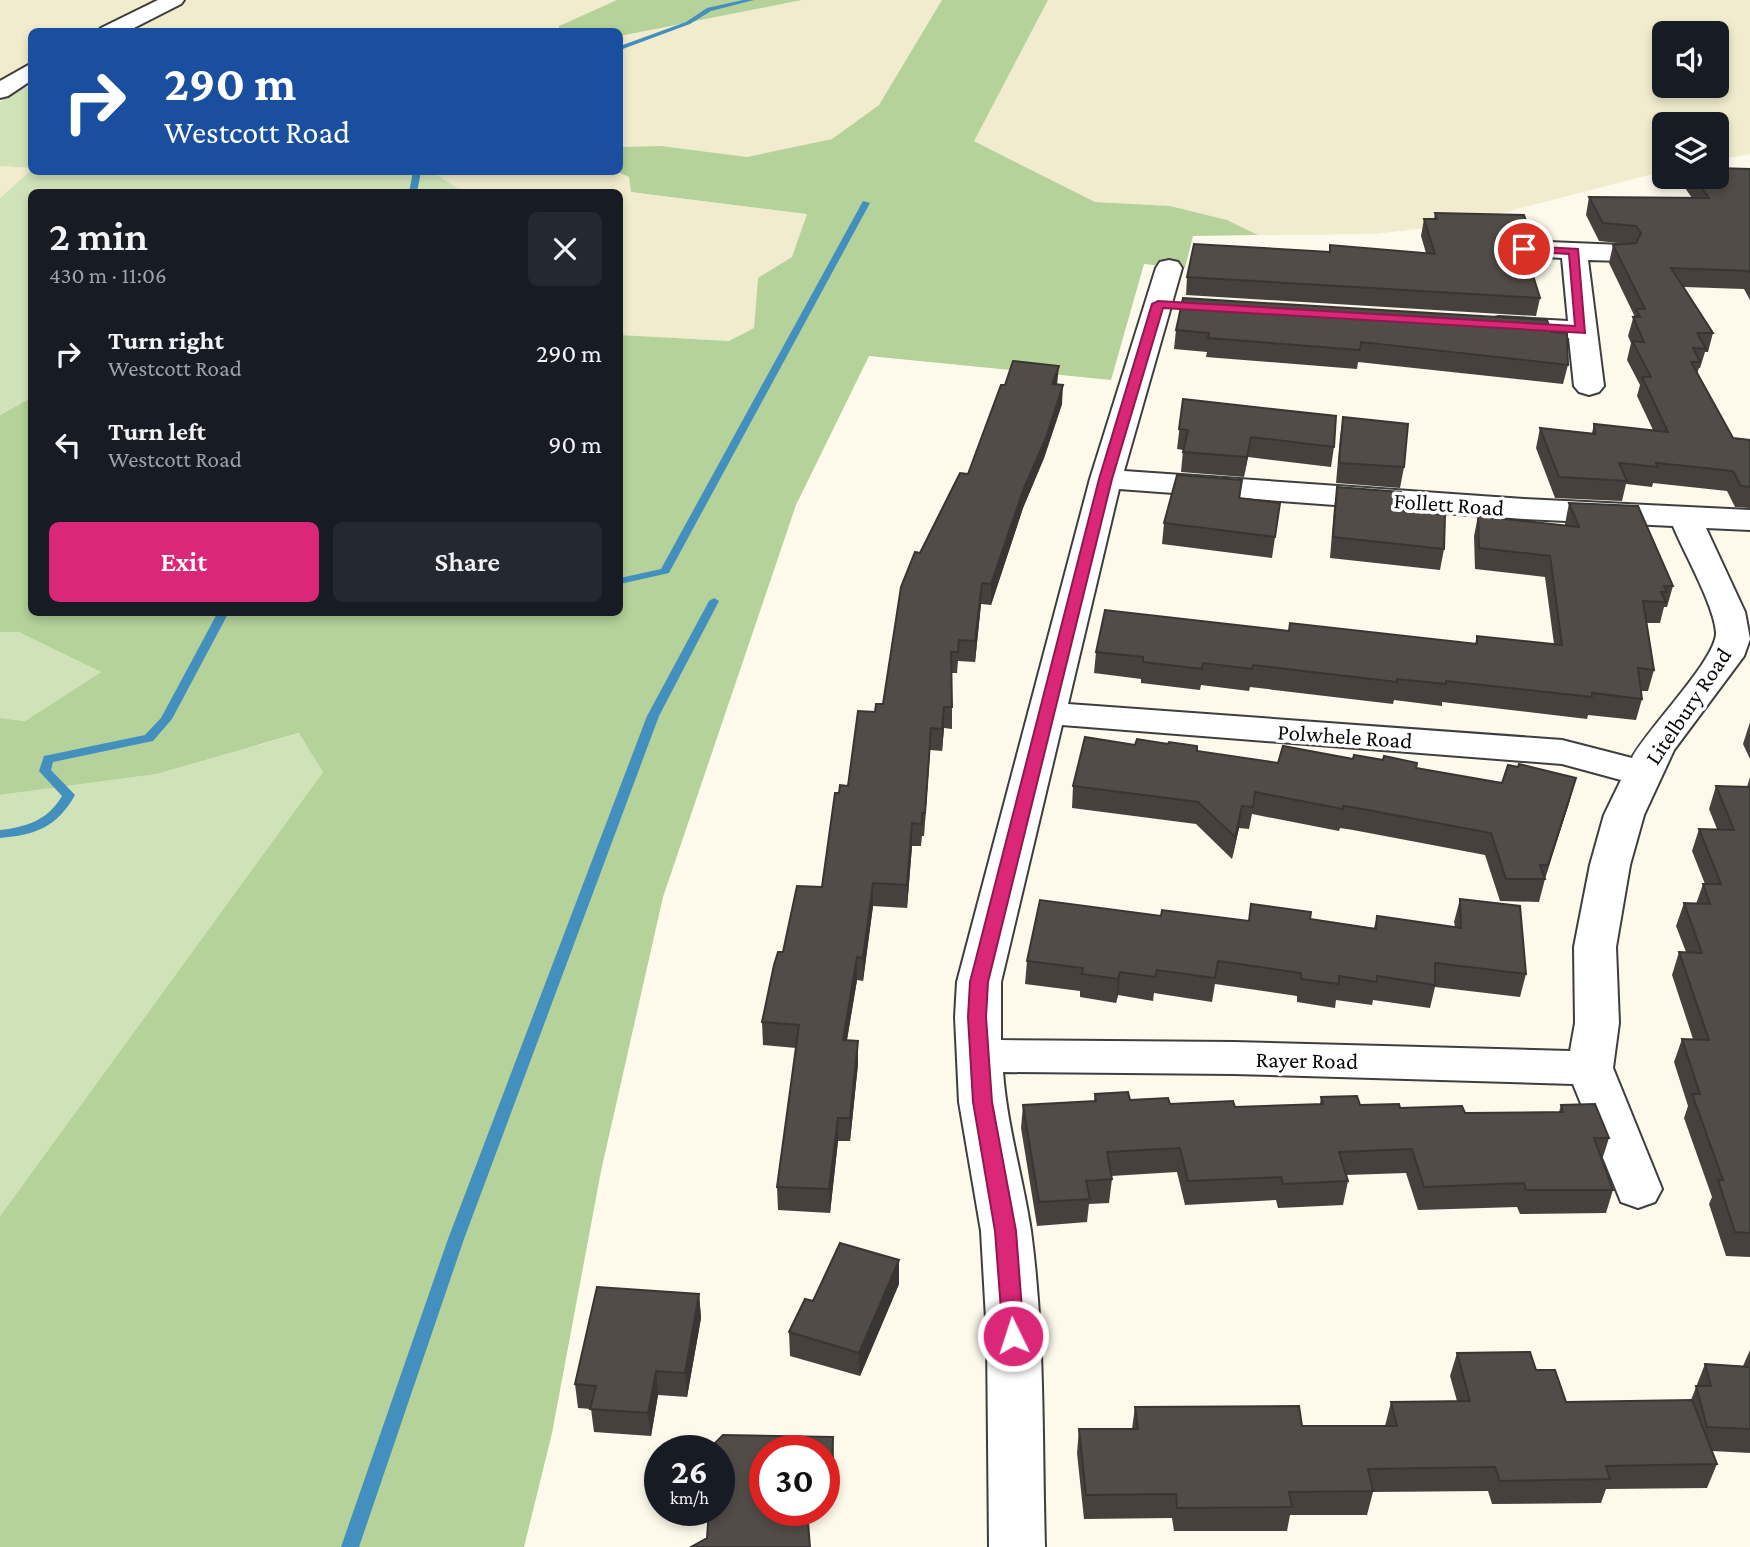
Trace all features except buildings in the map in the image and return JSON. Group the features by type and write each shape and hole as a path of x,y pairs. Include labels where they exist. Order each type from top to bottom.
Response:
{"street":[{"path":"116,28 174,0"},
{"path":"0,91 28,73"},
{"path":"1524,249 1622,253"},
{"path":"1574,251 1589,386"},
{"path":"1017,1547 1013,1336 1007,1244 989,1150 978,1056 979,982 1106,479 1170,293"},
{"path":"1475,323 1581,330"},
{"name":"Follett Road","path":"1106,479 1524,509 1750,520"},
{"name":"Litelbury Road","path":"1590,1068 1597,1023 1595,947 1609,864 1624,815 1657,748 1726,656 1734,634 1728,612 1685,517"},
{"name":"Polwhele Road","path":"1045,713 1562,752 1596,759 1642,774"},
{"name":"Rayer Road","path":"978,1056 1234,1058 1590,1068"},
{"path":"1590,1068 1637,1189"}],"shaded area":[{"path":"0,0 162,0 100,28 28,28 28,66 0,84"},
{"path":"187,0 617,0 559,28 131,28"},
{"path":"802,0 942,0 879,105 832,139 747,157 661,146 623,147 623,35"},
{"path":"1048,0 1750,0 1750,154 1729,158 1729,112 1652,112 1652,174 1459,224 1374,234 1258,235 1227,220 1170,206 1095,202 973,140"},
{"path":"0,166 28,168 28,173 0,198"},
{"path":"623,174 629,177 631,192 807,214 792,257 758,278 754,328 729,341 623,335 623,189 458,189 438,175"}],"green space":[{"path":"617,0 802,0 623,35 623,28 559,26"},
{"path":"942,0 1048,0 974,141 1095,202 1170,206 1227,220 1258,235 1193,236 1185,268 1144,264 1111,380 869,356 796,505 663,897 601,1171 552,1433 524,1547 0,1547 0,1216 323,772 299,733 157,774 0,795 0,718 25,721 101,672 19,632 0,632 0,415 28,400 28,616 623,616 623,335 729,341 754,328 758,278 792,257 807,214 631,192 629,177 623,174 623,147 661,146 747,157 832,139 879,105"},
{"path":"22,86 28,87 28,168 0,166 0,102"},
{"path":"28,173 28,175 438,175 458,189 28,189 28,400 0,415 0,198"},
{"path":"19,631 101,672 25,721 0,718 0,632"},
{"path":"300,733 323,772 0,1216 0,795 157,774"}],"waterway":[{"path":"623,47 688,23 709,9 751,0"},
{"path":"414,189 416,175"},
{"path":"623,580 665,571 866,203"},
{"path":"350,1547 456,1239 653,716 714,601"},
{"path":"0,834 41,825 63,805 69,795 45,771 48,759 149,738 166,719 222,616"}],"route":[{"path":"1013,1336 1006,1231 982,1102 977,1017 979,982 1106,479 1158,304 1581,330 1574,251 1524,249"}]}
